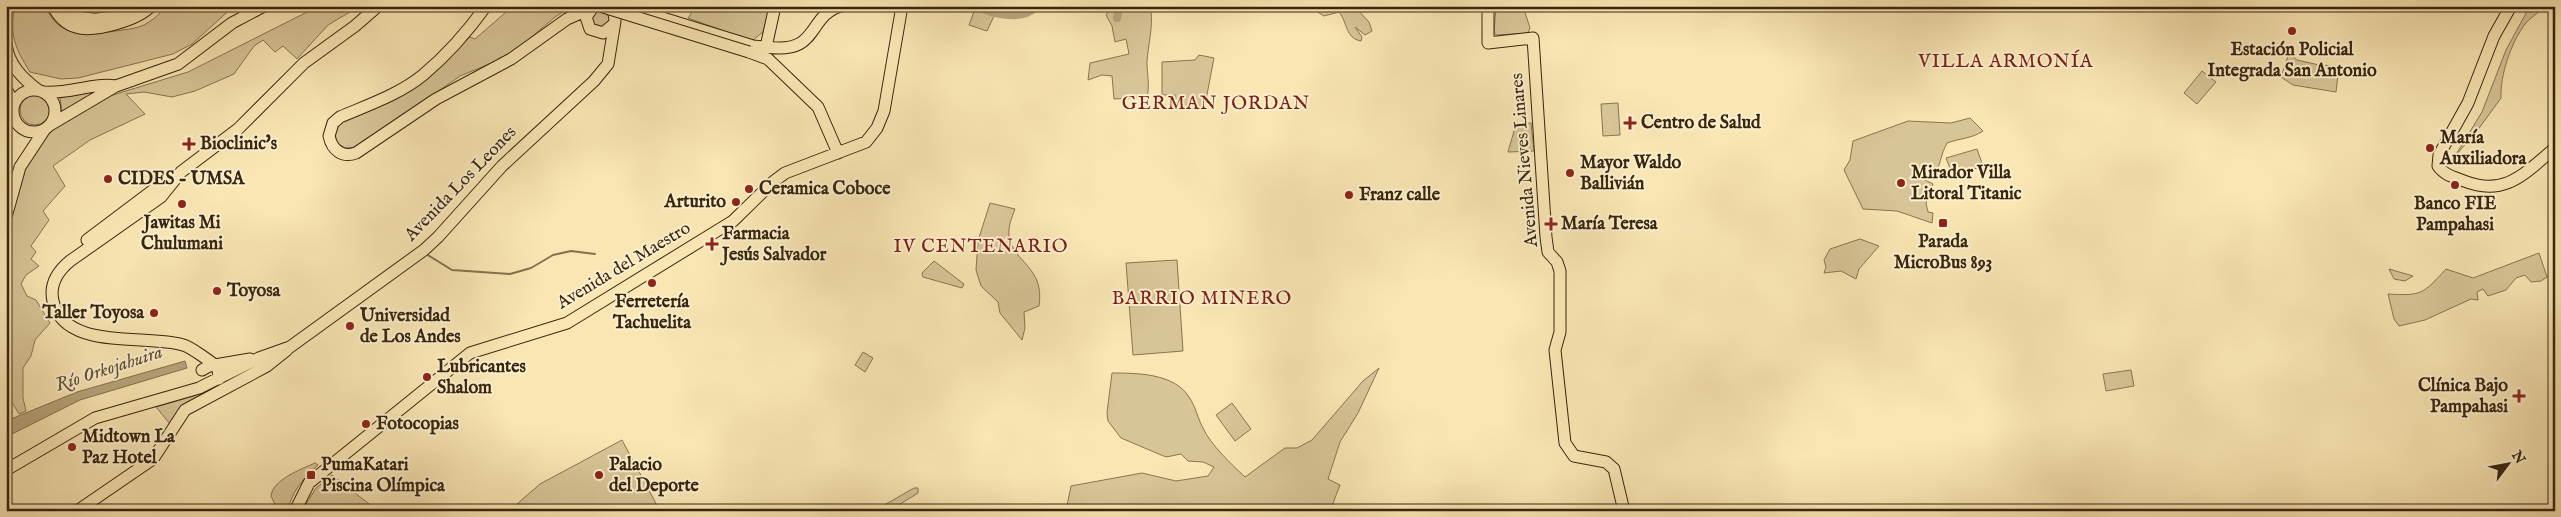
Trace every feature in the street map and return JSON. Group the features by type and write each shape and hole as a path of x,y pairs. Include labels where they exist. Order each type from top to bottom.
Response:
{"main road":[{"path":"53,6 58,15 69,25 83,29 124,21 137,16 151,6"},
{"path":"64,6 72,15 85,20 121,14 137,6"},
{"path":"6,124 34,132 47,127 116,86 178,64 232,22 264,6"},
{"path":"219,379 220,371 216,365 183,345 110,338 78,338 64,331 56,323 46,303 47,281 59,262 238,129 304,63 355,26 378,6"},
{"path":"494,6 482,9 451,48 423,75 401,89 340,117 333,123 329,136 334,149 346,155 356,153 436,98 512,59 561,26 567,19 595,7 767,51 787,47 809,38 825,14 841,6"},
{"path":"607,6 614,20"},
{"path":"561,26 570,24 608,32 623,6 750,48"},
{"path":"767,51 775,6"},
{"name":"Avenida del Maestro","path":"295,511 309,483 470,353 567,323 733,221 773,182 785,173 866,142 877,128 884,111 902,6"},
{"name":"Avenida Nieves Linares","path":"1488,6 1488,43 1533,38 1546,237 1548,252 1560,271 1560,332 1555,350 1565,443 1574,456 1610,464 1614,469 1624,511"},
{"path":"2511,6 2494,36 2468,103 2437,160 2438,166 2442,171 2468,183 2489,188 2505,185 2555,148"},
{"path":"595,7 586,18 604,48 602,71"},
{"name":"Avenida Los Leones","path":"6,470 96,418 186,392 219,379 260,358 290,347 438,237 502,166 608,64 614,20"},
{"path":"6,43 12,62 18,72 49,96 55,107 53,120 24,158"},
{"path":"767,51 818,106 838,154"},
{"path":"11,108 21,93 41,91 62,93 106,84 116,86"},
{"path":"6,89 11,108 21,127 26,148 16,177 6,217"},
{"path":"77,511 153,459 185,410 267,366 290,347"},
{"path":"186,392 199,381 202,370 198,354"},
{"name":"Avenida Los Leones","path":"202,370 216,365 260,358"}],"shaded area":[{"path":"15,6 46,6 57,24 65,29 75,32 95,33 141,26 154,19 166,6 234,6 192,44 173,54 78,78 61,79 30,72 20,56 13,33"},
{"path":"74,6 113,6 103,11 89,13"},
{"path":"319,6 360,6 328,25 297,59 283,46 275,52 263,40 254,46 234,74 195,91 172,97 144,92 126,94 145,114 90,140 53,166 65,186 43,211 49,220 31,246 36,252 31,259 39,266 26,275 21,284 27,296 36,300 50,323 35,340 31,356 23,368 23,398 26,411 19,414 10,399 6,401 6,321 9,305 6,297 6,237 19,179 43,139 62,122 103,98 188,72"},
{"path":"513,6 522,6 527,11 531,6 572,6 555,17 520,47 497,61 460,76 358,147 345,148 339,144 336,132 342,122 413,89 470,37 475,39"},
{"path":"696,6 770,6 763,32 752,41 688,18"},
{"path":"976,6 989,6 994,16 987,31 969,25"},
{"path":"1113,6 1147,6 1151,10 1151,30 1147,62 1147,97 1114,99 1112,76 1102,75 1088,80 1090,63 1129,54 1126,39 1115,42 1112,26 1106,15"},
{"path":"1314,6 1354,6 1369,22 1372,31 1365,35 1355,27 1362,37 1361,41 1356,39 1349,33 1339,12 1324,16 1311,8"},
{"path":"1496,6 1523,6 1530,28 1528,33 1496,35 1494,32"},
{"path":"2530,6 2541,6 2540,11 2525,24 2515,40 2504,69 2501,98 2477,131 2455,156 2482,112 2506,50"},
{"path":"595,10 609,14 610,21 606,28 595,27 591,16"},
{"path":"2289,53 2297,60 2319,65 2339,66 2336,92 2293,85 2281,77"},
{"path":"1199,55 1214,58 1204,110 1175,108 1175,95 1162,95 1162,62 1195,60"},
{"path":"2202,71 2216,82 2197,104 2184,93"},
{"path":"107,88 62,112 60,98"},
{"path":"35,95 41,96 49,104 49,116 41,124 35,125 29,124 21,116 20,110 21,104 29,96"},
{"path":"1618,103 1620,135 1603,136 1601,104"},
{"path":"1970,118 1983,131 1974,136 1947,143 1938,167 1935,169 1912,173 1933,184 1926,203 1928,212 1933,213 1932,223 1897,211 1863,209 1844,170 1850,160 1853,141 1908,121 1951,123"},
{"path":"1531,123 1534,151 1508,152 1516,124"},
{"path":"1977,149 1983,166 1953,176 1946,158"},
{"path":"990,203 1015,209 1010,222 1009,236 1016,253 1033,273 1040,293 1039,306 1024,312 1025,328 1022,340 1000,313 998,302 981,286 976,270 978,241"},
{"path":"1860,239 1879,246 1859,269 1856,279 1841,271 1824,273 1826,267 1824,260 1830,249"},
{"path":"2539,253 2547,277 2541,281 2531,282 2525,275 2516,278 2506,290 2488,296 2483,289 2477,292 2478,300 2471,299 2425,320 2399,326 2394,319 2388,294 2415,294 2421,292 2432,284 2446,269 2473,278"},
{"path":"1177,260 1183,351 1133,355 1126,263"},
{"path":"934,261 964,284 962,288 923,277 922,273"},
{"path":"2389,269 2413,276 2405,281 2394,279"},
{"path":"863,352 873,358 865,372 855,365"},
{"path":"185,361 187,368 80,400 6,437 6,421 77,392"},
{"path":"1379,368 1358,413 1340,442 1328,479 1340,485 1330,511 1066,511 1071,486 1142,473 1176,481 1208,476 1214,467 1203,462 1188,461 1181,454 1166,457 1121,438 1108,421 1107,413 1112,373 1154,376 1174,383 1182,389 1189,397 1211,441 1245,477 1285,448 1297,448 1312,440 1363,381"},
{"path":"2131,370 2134,386 2106,391 2103,374"},
{"path":"240,374 183,405 170,424 156,407 194,396"},
{"path":"1232,403 1251,429 1235,441 1216,415"},
{"name":"Palacio del Deporte","path":"622,440 660,511 509,511 540,484"},
{"path":"315,463 318,465 299,486 292,497 287,511 278,511 271,496 273,490 289,475"},
{"path":"332,475 377,511 309,511 305,506 316,488"},
{"path":"914,488 918,488 918,493 889,511 874,511"}],"waterway":[{"path":"976,6 990,12 1006,15 1022,14 1035,8"},
{"path":"1117,18 1119,6"},
{"path":"426,254 452,270 510,274 531,268 553,255 571,251 595,254"}],"place":[{"name":"Estación Policial Integrada San Antonio","path":"2292,31"},
{"name":"Centro de Salud","path":"1630,123"},
{"name":"Bioclinic's","path":"189,144"},
{"name":"María Auxiliadora","path":"2430,148"},
{"name":"Mayor Waldo Ballivián","path":"1570,173"},
{"name":"CIDES - UMSA","path":"108,179"},
{"name":"Mirador Villa Litoral Titanic","path":"1901,183"},
{"name":"Banco FIE Pampahasi","path":"2455,185"},
{"name":"Ceramica Coboce","path":"749,189"},
{"name":"Franz calle","path":"1349,195"},
{"name":"Arturito","path":"736,202"},
{"name":"Jawitas Mi Chulumani","path":"182,204"},
{"name":"Parada MicroBus 893","path":"1943,223"},
{"name":"María Teresa","path":"1551,224"},
{"name":"Farmacia Jesús Salvador","path":"712,244"},
{"name":"Ferretería Tachuelita","path":"652,283"},
{"name":"Toyosa","path":"217,291"},
{"name":"Taller Toyosa","path":"154,313"},
{"name":"Universidad de Los Andes","path":"350,326"},
{"name":"Lubricantes Shalom","path":"427,377"},
{"name":"Clínica Bajo Pampahasi","path":"2519,396"},
{"name":"Fotocopias","path":"366,424"},
{"name":"Midtown La Paz Hotel","path":"72,447"},
{"name":"PumaKatari Piscina Olímpica","path":"311,475"},
{"name":"Palacio del Deporte","path":"599,475"}],"district":[{"name":"VILLA ARMONÍA","path":"2006,62"},
{"name":"GERMAN JORDAN","path":"1216,104"},
{"name":"IV CENTENARIO","path":"981,247"},
{"name":"BARRIO MINERO","path":"1202,299"}],"water label":[{"name":"Río Orkojahuira","path":"109,369"}]}
